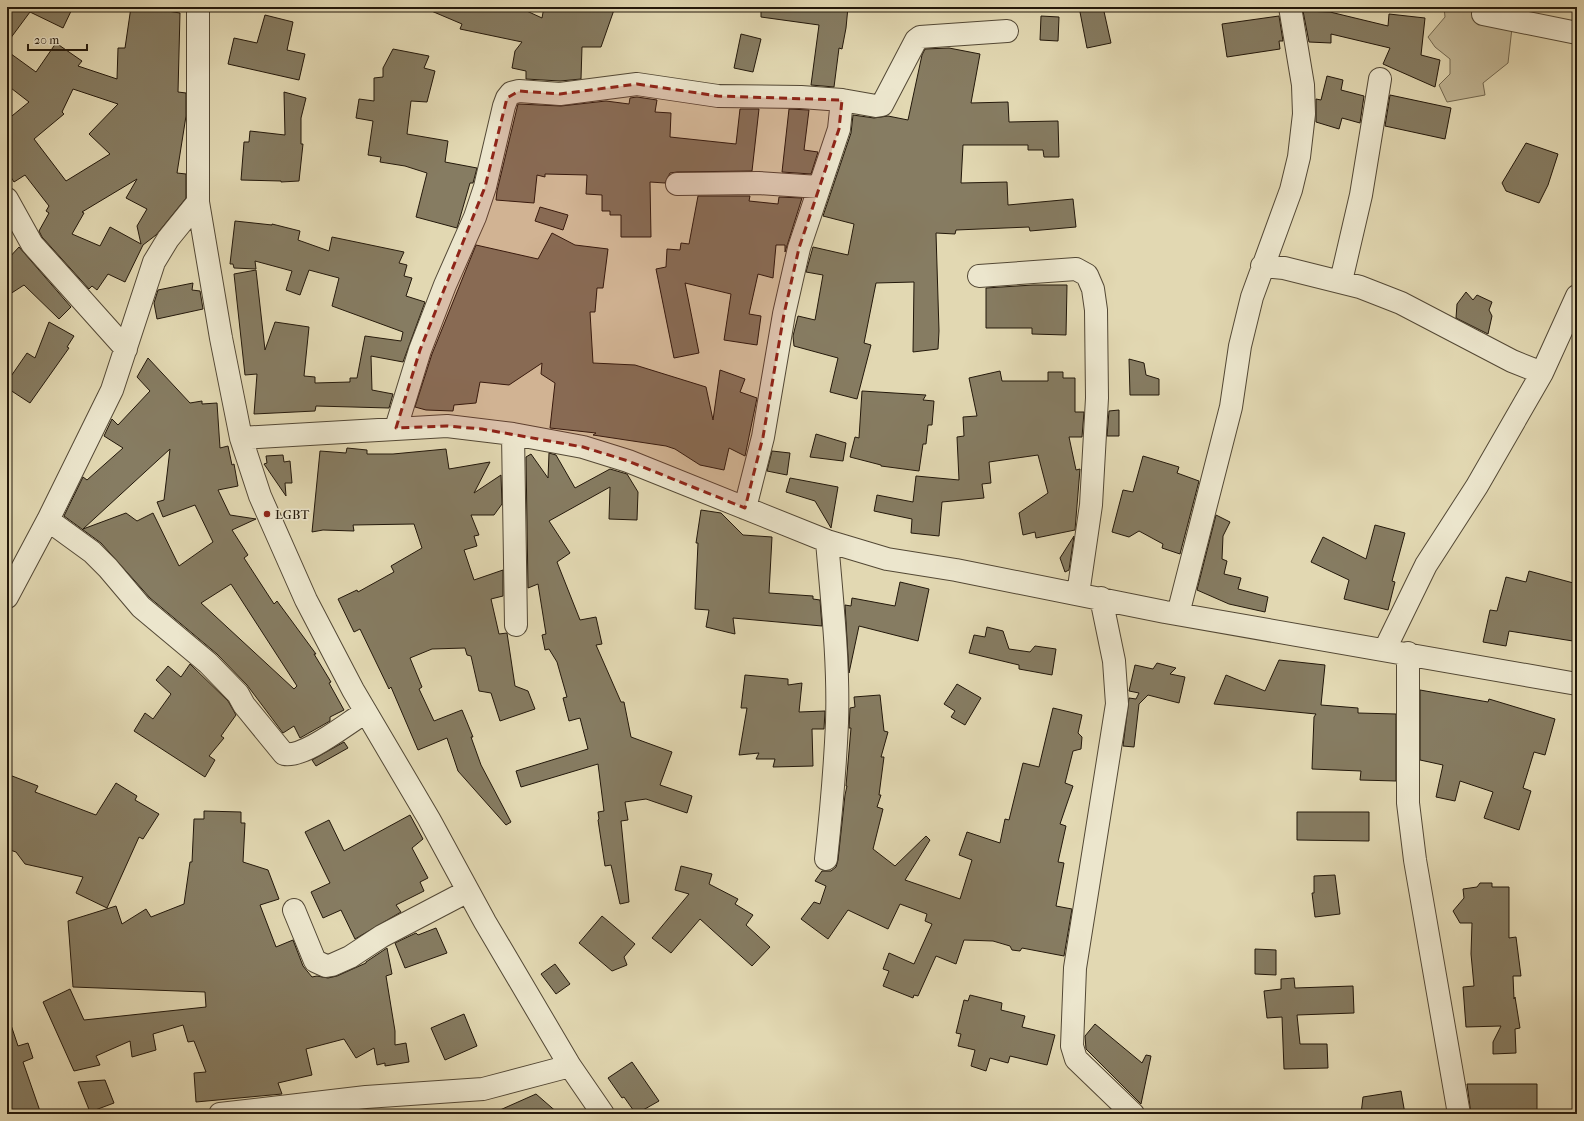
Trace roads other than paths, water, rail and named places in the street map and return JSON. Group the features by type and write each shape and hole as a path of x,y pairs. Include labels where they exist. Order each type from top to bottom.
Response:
{"street":[{"path":"198,7 198,202 221,338 241,438 260,496 306,600 366,712 429,818 468,891 570,1066 603,1114"},
{"path":"1178,614 1231,408 1240,346 1252,298 1262,266 1291,190 1299,157 1304,114 1303,85 1290,7"},
{"path":"1483,14 1577,33"},
{"path":"396,428 420,350 481,199 491,168 504,106 511,93 560,94 637,84 718,96 801,97 842,100 876,106 882,105 911,48 920,37 1007,31"},
{"path":"1341,281 1362,194 1380,79"},
{"path":"745,508 763,437 784,314 799,248 839,129 842,100"},
{"path":"677,184 758,183 819,188"},
{"path":"7,200 32,244 126,349"},
{"path":"7,597 14,565 48,520 112,390 126,349 144,287 154,262 168,239 198,202"},
{"path":"1262,266 1284,268 1341,281 1401,303 1512,361 1542,373"},
{"path":"979,276 1076,269 1087,275 1093,289 1096,310 1097,398 1090,505 1078,594"},
{"path":"1386,649 1426,565 1481,480 1542,373 1577,296"},
{"path":"241,438 447,426 513,434 583,447 621,459 827,541 887,559 1101,598 1178,614 1386,649 1577,684"},
{"path":"513,434 516,625"},
{"path":"48,520 92,552 142,607 208,663 238,694 244,706 284,754 296,753 311,746 366,712"},
{"path":"826,859 834,779 837,722 835,650 827,541"},
{"path":"1101,598 1114,661 1117,704 1075,968 1072,1046 1076,1059 1133,1114"},
{"path":"1408,653 1408,803 1415,860 1459,1114"},
{"path":"294,910 315,961 326,966 350,957 382,936 468,891"},
{"path":"220,1114 366,1096 483,1089 570,1066"}],"place":[{"name":"LGBT","path":"267,514"}]}
